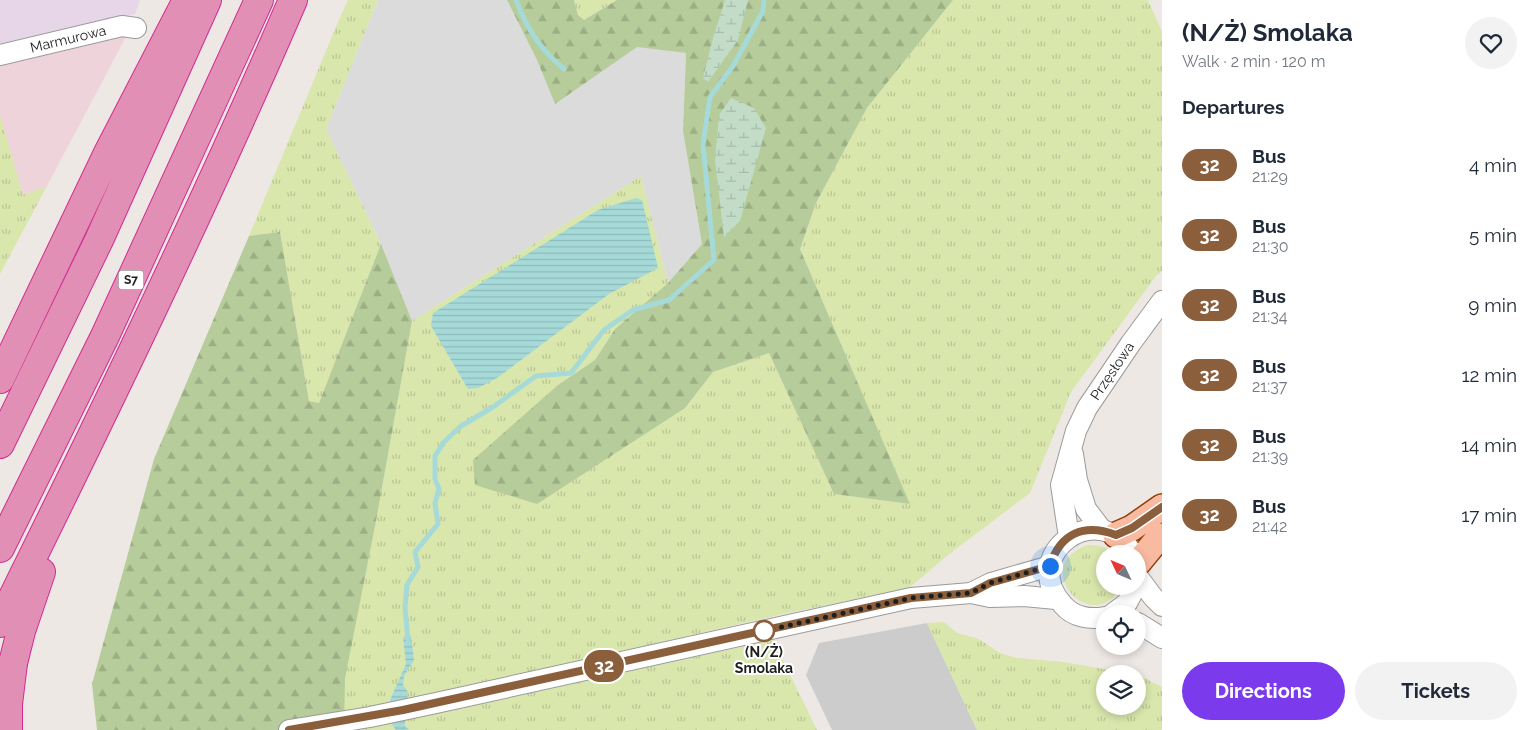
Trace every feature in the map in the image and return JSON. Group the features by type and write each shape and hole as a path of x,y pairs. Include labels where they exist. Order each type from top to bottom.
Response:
{"highway":[{"path":"0,380 107,155 187,0"},
{"path":"0,444 99,240 207,0"},
{"name":"S7","path":"0,548 105,336 259,0"},
{"path":"0,623 75,471 238,129 293,0"},
{"path":"8,730 8,704 13,663 21,631 75,471"}],"main road":[{"path":"1109,533 1132,528 1162,506"},
{"path":"1146,553 1162,536"}],"street":[{"name":"Marmurowa","path":"0,56 122,26 136,28"},
{"name":"Przęsłowa","path":"1069,537 1061,485 1076,431 1087,408 1131,342 1162,302"},
{"name":"Przęsłowa","path":"1072,446 1077,480 1086,509 1109,533 1126,545"},
{"path":"1096,617 1090,618 1077,615 1065,608 1051,589 1049,578 1050,566 1053,555 1069,537 1079,532 1090,530 1109,533"},
{"path":"971,593 990,583 1050,566"},
{"path":"1146,588 1162,606"},
{"path":"289,730 370,717 436,703 911,598 971,593 990,598 1024,596 1056,598"},
{"path":"1146,628 1162,638"},
{"path":"0,728 13,730"}],"shaded area":[{"path":"0,0 140,0 135,14 0,46"},
{"path":"378,0 507,0 537,60 555,104 637,46 686,53 683,131 702,244 668,283 641,176 412,321 381,244 326,129"},
{"path":"117,35 127,35 47,186 23,196 0,115 0,66"},
{"path":"927,623 977,730 832,730 806,675 819,643"}],"green space":[{"path":"348,0 378,0 326,129 381,244 319,403 309,401 280,232 249,236"},
{"path":"507,0 574,0 578,15 584,20 617,0 953,0 867,108 816,203 800,249 910,504 834,494 769,353 713,372 685,408 537,504 475,485 473,460 558,385 595,360 615,329 668,283 702,244 683,131 686,53 637,47 555,104 537,60"},
{"path":"574,0 617,0 584,20 578,15"},
{"path":"725,0 748,0 738,40 708,82 703,78"},
{"path":"953,0 1148,0 1162,32 1162,271 1156,276 1071,392 1030,493 948,555 909,588 774,616 344,716 344,678 376,521 412,321 641,176 668,283 615,329 595,360 558,385 685,408 713,372 769,353 834,494 910,504 800,249 816,203 867,108"},
{"path":"731,98 754,108 766,128 740,221 724,237 715,160 719,115"},
{"path":"0,115 23,195 47,186 0,274"},
{"path":"280,232 309,401 319,403 381,244 412,321 376,521 345,678 344,730 97,730 92,684 154,459 249,236"},
{"path":"1088,545 1096,545 1096,595 1114,595 1110,600 1096,605 1083,602 1072,594 1064,582 1063,568 1071,555"},
{"path":"944,622 957,633 979,639 1000,653 1017,658 1064,662 1096,668 1096,715 1146,715 1146,679 1162,687 1162,730 977,730 927,623"},
{"path":"773,640 817,730 355,730"}],"water":[{"path":"636,198 642,200 658,268 609,294 497,378 478,388 468,389 431,326 433,313 598,210"},
{"path":"411,636 414,660 404,676 403,685 408,692 405,726 409,730 396,730 391,723 390,700 406,664 403,637"}],"waterway":[{"path":"516,0 535,38 564,69"},
{"path":"408,641 405,607 407,585 418,567 415,552 438,524 435,503 439,489 435,479 435,456 444,442 461,426 493,407 536,376 571,373 604,330 633,310 669,300 714,260 703,144 710,97 733,66 763,11 764,0"}],"bus line":[{"name":"32","path":"289,730 403,710 911,598 971,593 990,583 1050,566 1053,555 1060,545 1069,537 1079,532 1102,530 1116,535 1132,528 1162,507"}],"place":[{"name":"(N/Ż) Smolaka","path":"764,631"}],"route":[{"path":"764,631 911,598 971,593 990,583 1050,566"}]}
